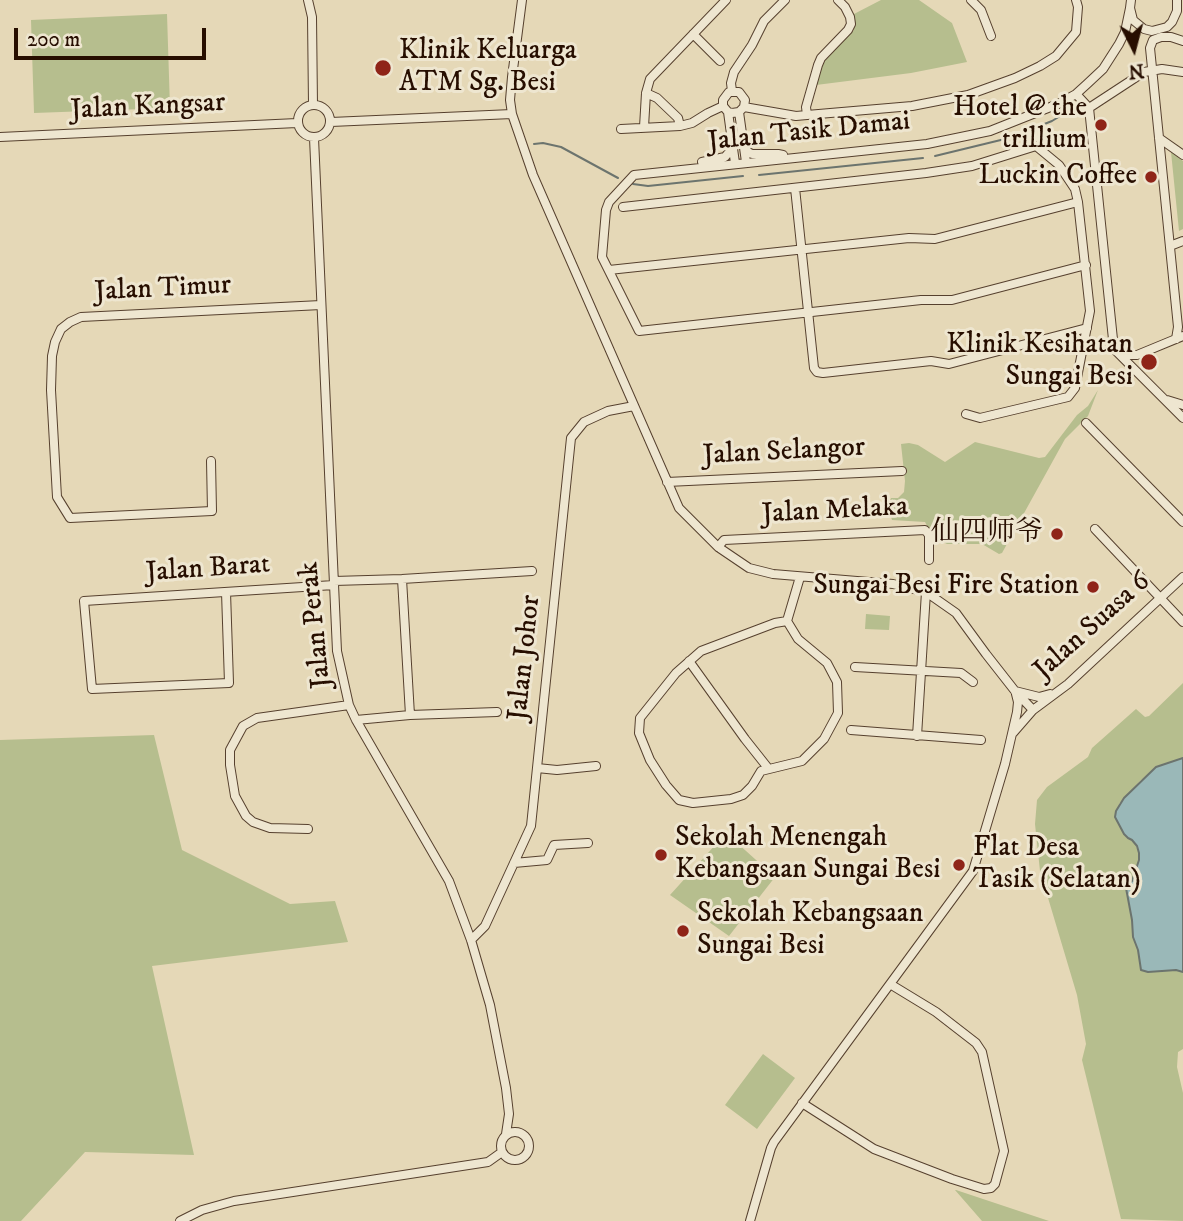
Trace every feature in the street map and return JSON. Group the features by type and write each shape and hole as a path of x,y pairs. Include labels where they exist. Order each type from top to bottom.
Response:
{"street":[{"path":"308,0 312,17 313,105"},
{"path":"522,0 512,77 512,114 526,156 679,508 718,547 749,568 773,574 893,584 926,592 956,613 1015,691 1033,710"},
{"path":"644,127 646,93 650,79 726,0"},
{"path":"732,91 734,72 752,46 764,21 785,0"},
{"path":"807,116 806,107 821,58 851,24 845,8 838,0"},
{"path":"971,0 981,10 991,36"},
{"path":"726,109 732,113 742,109 807,116 912,106 968,94 1015,78 1056,57 1076,32 1079,8 1076,0"},
{"path":"1130,4 1131,15 1138,25 1152,31 1167,27 1176,16 1179,2"},
{"name":"Jalan Tasik Damai","path":"808,313 639,331 602,257 609,202 634,175 927,144 990,131 1058,104 1076,94 1104,69 1125,32 1130,4"},
{"path":"1176,16 1183,23"},
{"path":"1125,32 1138,25"},
{"path":"1167,27 1183,40"},
{"path":"693,34 720,61"},
{"path":"1115,351 1137,355 1180,338 1150,48 1153,40 1161,37 1183,40"},
{"path":"1093,106 1144,72 1152,69 1183,72"},
{"path":"1087,84 1086,99 1093,106 1115,351 1183,418"},
{"path":"735,163 724,96 732,91 742,94 745,100 742,109 746,162"},
{"path":"646,93 657,98 678,118 680,126"},
{"path":"1076,94 1093,106"},
{"path":"313,105 326,110 331,122 327,132 314,138 305,136 297,123 302,110 313,105"},
{"path":"621,129 680,126 726,109"},
{"path":"331,122 512,114"},
{"name":"Jalan Kangsar","path":"0,137 297,123"},
{"name":"Jalan Perak","path":"314,138 337,651 349,705 449,881 471,940 491,1005 509,1114 506,1134"},
{"path":"1159,138 1183,155"},
{"path":"686,168 725,157 732,143"},
{"path":"743,144 752,154 778,154 789,158"},
{"path":"623,207 926,173 972,166 1037,146 1059,165 1075,189 1078,202 1090,311 1075,388 1068,397 980,418 965,414"},
{"path":"795,188 814,368 817,372 931,361 949,364 1087,328"},
{"path":"609,270 909,238 936,239 1078,202"},
{"path":"1170,246 1183,241"},
{"path":"808,313 920,300 952,300 1086,265"},
{"path":"1175,299 1183,311 1183,329"},
{"name":"Jalan Timur","path":"211,461 212,511 70,518 57,497 51,390 52,356 61,329 80,317 320,305"},
{"path":"1133,368 1137,355"},
{"path":"1164,399 1183,405"},
{"name":"Jalan Johor","path":"471,940 485,926 531,826 571,438 583,422 608,411 634,406"},
{"path":"1086,423 1183,521"},
{"name":"Jalan Selangor","path":"667,482 902,471"},
{"path":"1095,528 1183,622"},
{"name":"Jalan Melaka","path":"718,547 724,540 925,530 929,535 929,560"},
{"name":"Jalan Barat","path":"226,592 229,683 92,689 84,601 532,571"},
{"path":"787,621 775,622 701,651 676,673 640,718 639,733 650,761 679,800 693,803 731,799 743,794 752,786 761,771 802,761 824,738 838,713 837,682 827,663 798,639 787,621 800,577"},
{"name":"Jalan Suasa 6","path":"1012,734 1033,710 1068,684 1183,577"},
{"path":"402,579 410,715"},
{"path":"918,736 926,592"},
{"path":"690,661 768,768"},
{"path":"855,667 961,673 973,682"},
{"path":"1015,691 1039,697 1055,693"},
{"path":"750,1221 771,1148 973,871 1000,784 1012,734 1018,702 1015,691"},
{"path":"307,829 270,828 253,822 246,816 235,796 230,750 243,726 257,719 349,705"},
{"path":"356,720 497,712"},
{"path":"851,730 981,740"},
{"path":"537,768 596,766"},
{"path":"514,863 546,861 554,845 588,843"},
{"path":"802,1103 874,1149 984,1189 995,1184 1004,1151 982,1052 976,1043 936,1012 890,984"},
{"name":"Jalan Perak","path":"509,1114 520,1132"},
{"path":"515,1131 527,1138 529,1143 525,1156 515,1160 502,1152 500,1142 506,1134 515,1131"},
{"path":"180,1221 202,1210 234,1201 488,1162 502,1152"}],"green space":[{"path":"881,0 919,0 952,23 967,62 911,73 816,85 824,60 854,30 854,14"},
{"path":"167,14 170,108 34,113 31,20"},
{"path":"1171,152 1183,161 1183,229 1179,231"},
{"path":"1098,390 1088,416 1065,439 1002,553 999,554 982,544 947,544 933,537 925,522 892,520 888,507 891,498 898,498 904,492 901,444 918,445 945,462 975,442 1039,458 1045,457"},
{"path":"866,614 890,616 889,630 865,629"},
{"path":"1183,683 1183,758 1141,780 1119,804 1139,853 1132,882 1127,882 1126,888 1141,970 1183,972 1183,1049 1178,1052 1177,1067 1183,1093 1183,1221 1121,1219 1082,1060 1086,1044 1077,995 1040,871 1035,824 1037,800 1047,787 1088,757 1092,748 1136,709 1145,717 1149,716"},
{"path":"154,735 182,850 290,904 335,901 348,942 152,966 194,1155 85,1152 21,1221 0,1221 0,740"},
{"path":"726,833 775,877 729,936 670,895"},
{"path":"763,1054 795,1078 757,1129 725,1105"},
{"path":"956,1190 1049,1221 982,1221"}],"water":[{"path":"1183,758 1183,972 1148,972 1141,970 1126,888 1127,882 1132,881 1139,853 1137,846 1124,834 1115,817 1124,798 1156,767"}],"waterway":[{"path":"935,156 1009,138 1052,121 1075,107"},
{"path":"534,144 561,147 618,178"},
{"path":"759,175 923,158"},
{"path":"633,184 648,186 743,176"}],"place":[{"name":"Klinik Keluarga ATM Sg. Besi","path":"383,68"},
{"name":"Hotel @ the trillium","path":"1101,125"},
{"name":"Luckin Coffee","path":"1151,177"},
{"name":"Klinik Kesihatan Sungai Besi","path":"1149,362"},
{"name":"仙四师爷","path":"1057,534"},
{"name":"Sungai Besi Fire Station","path":"1093,587"},
{"name":"Sekolah Menengah Kebangsaan Sungai Besi","path":"661,855"},
{"name":"Flat Desa Tasik (Selatan)","path":"959,865"},
{"name":"Sekolah Kebangsaan Sungai Besi","path":"683,931"}]}
